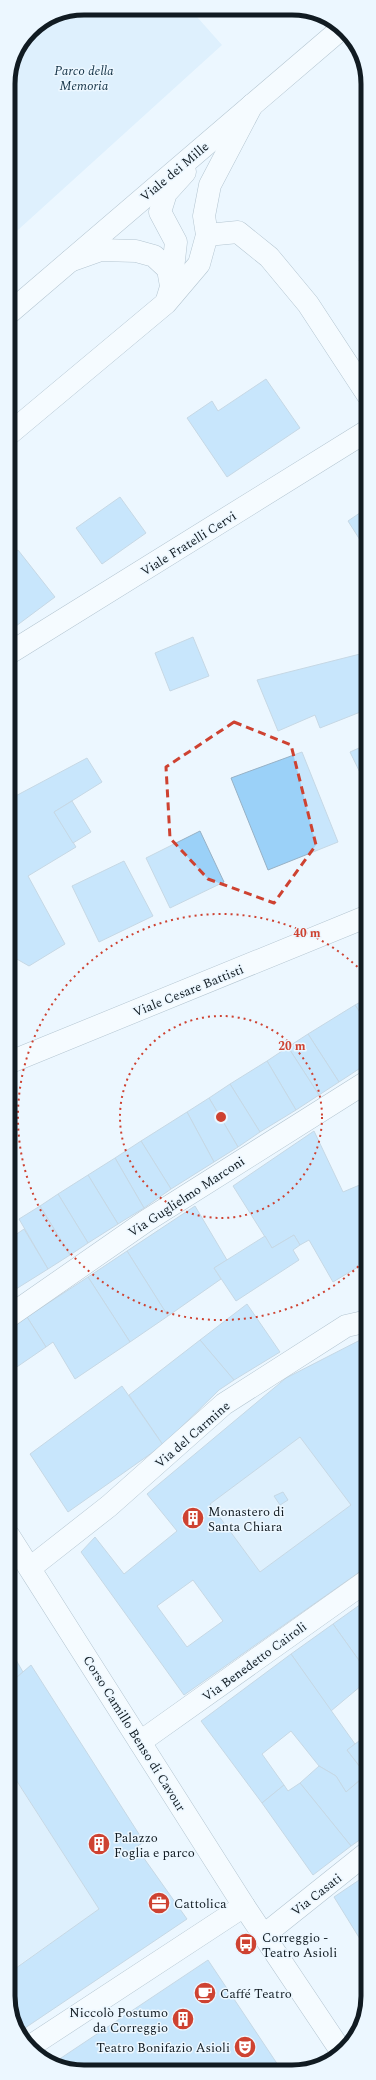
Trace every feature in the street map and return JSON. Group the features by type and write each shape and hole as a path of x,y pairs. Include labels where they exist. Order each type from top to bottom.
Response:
{"street":[{"name":"Viale dei Mille","path":"15,308 337,32"},
{"path":"15,429 169,295 199,264 208,235 204,216 210,185 245,111"},
{"path":"169,295 176,242 160,212 166,193 178,178 224,139 245,111"},
{"path":"208,235 238,232 269,258 308,304 361,384"},
{"path":"68,262 101,250 136,251 154,256 168,269 169,295"},
{"name":"Viale Fratelli Cervi","path":"15,650 361,435"},
{"name":"Viale Cesare Battisti","path":"15,1060 361,919"},
{"name":"Via Guglielmo Marconi","path":"15,1312 146,1220 361,1085"},
{"name":"Via del Carmine","path":"30,1568 109,1506 224,1404 346,1326 361,1323"},
{"name":"Corso Camillo Benso di Cavour","path":"15,1546 244,1906 338,2047"},
{"name":"Via Benedetto Cairoli","path":"140,1742 361,1585"},
{"name":"Via Casati","path":"264,1935 361,1858"},
{"path":"34,2044 244,1906"}],"highlighted area":[{"path":"234,722 291,745 316,845 274,903 208,879 170,838 166,767"}],"green space":[{"name":"Parco della Memoria","path":"195,15 222,45 15,233 15,80 20,58 35,35 58,20 71,16"},
{"path":"300,1437 351,1505 260,1572 210,1504"},
{"path":"15,1779 99,1909 15,1968"}],"building":[{"path":"266,379 300,428 227,477 187,418 212,401 218,411"},
{"path":"120,497 146,533 102,564 76,528"},
{"path":"361,512 361,542 348,521"},
{"path":"18,550 55,597 15,627 15,552"},
{"path":"193,637 209,676 170,691 155,653"},
{"path":"361,654 361,712 320,728 315,715 278,731 257,680"},
{"path":"361,747 361,775 350,752"},
{"path":"302,752 338,842 268,870 231,778"},
{"path":"87,758 102,782 54,812 76,847 28,876 65,944 29,966 15,958 15,796"},
{"path":"72,801 91,832 73,843 54,812"},
{"path":"200,831 224,882 170,908 146,858"},
{"path":"124,861 153,916 99,942 72,886"},
{"path":"361,1002 361,1014 355,1005"},
{"path":"355,1005 361,1014 361,1068 339,1082 308,1034"},
{"path":"308,1034 339,1082 319,1095 288,1047"},
{"path":"288,1047 319,1095 296,1110 267,1061"},
{"path":"267,1061 296,1110 260,1132 230,1084"},
{"path":"230,1084 260,1132 238,1147 209,1098"},
{"path":"209,1098 238,1147 214,1162 187,1112"},
{"path":"187,1112 214,1162 171,1189 141,1141"},
{"path":"314,1131 343,1192 361,1184 361,1265 333,1282 309,1240 300,1245 294,1235 272,1248 233,1186"},
{"path":"141,1141 171,1189 144,1208 115,1158"},
{"path":"115,1158 144,1208 118,1224 88,1175"},
{"path":"88,1175 118,1224 88,1243 58,1194"},
{"path":"58,1194 88,1243 70,1255 40,1206"},
{"path":"40,1206 70,1255 48,1269 19,1219"},
{"path":"195,1206 227,1260 214,1268 221,1279 168,1316 127,1251"},
{"path":"24,1229 48,1269 15,1290 15,1235"},
{"path":"294,1235 300,1245 293,1250 299,1260 236,1301 214,1268 265,1236 272,1248"},
{"path":"127,1251 168,1316 130,1342 88,1277"},
{"path":"88,1277 130,1342 75,1379 53,1342 46,1347 27,1317"},
{"path":"247,1304 280,1352 234,1380 200,1340"},
{"path":"27,1317 46,1347 15,1368 15,1325"},
{"path":"200,1340 234,1380 219,1390 163,1445 129,1395"},
{"name":"Monastero di Santa Chiara","path":"361,1340 361,1571 184,1695 81,1552 95,1537 124,1574 177,1531 147,1494 286,1378","holes":["300,1437 351,1505 260,1572 210,1504","193,1580 223,1621 187,1647 157,1606"]},
{"path":"122,1386 163,1445 68,1512 30,1454"},
{"path":"283,1492 288,1500 280,1505 274,1496"},
{"path":"361,1604 361,1663 333,1624"},
{"path":"333,1624 361,1663 361,1686 331,1711 291,1654"},
{"path":"291,1654 355,1744 347,1750 361,1768 361,1779 346,1792 336,1776 319,1766 291,1731 262,1754 284,1785 262,1803 201,1721"},
{"path":"15,1658 23,1672 15,1679"},
{"name":"Palazzo Foglia e parco","path":"31,1665 144,1842 136,1847 187,1919 25,2028 17,2014 15,1996 15,1969 99,1909 15,1778 15,1679"},
{"path":"361,1740 361,1768 347,1750"},
{"path":"319,1766 336,1776 346,1792 361,1779 361,1839 351,1846 300,1783"},
{"path":"300,1783 351,1846 313,1875 262,1803 284,1785 288,1791"},
{"path":"361,1879 361,1941 334,1897"},
{"name":"Niccolò Postumo da Correggio","path":"208,1960 278,2065 84,2065 71,2064 58,2060"}],"place":[{"name":"Monastero di Santa Chiara","path":"193,1518"},
{"name":"Palazzo Foglia e parco","path":"99,1844"},
{"name":"Cattolica","path":"159,1903"},
{"name":"Correggio - Teatro Asioli","path":"246,1944"},
{"name":"Caffé Teatro","path":"205,1993"},
{"name":"Niccolò Postumo da Correggio","path":"183,2019"},
{"name":"Teatro Bonifazio Asioli","path":"245,2047"}]}
